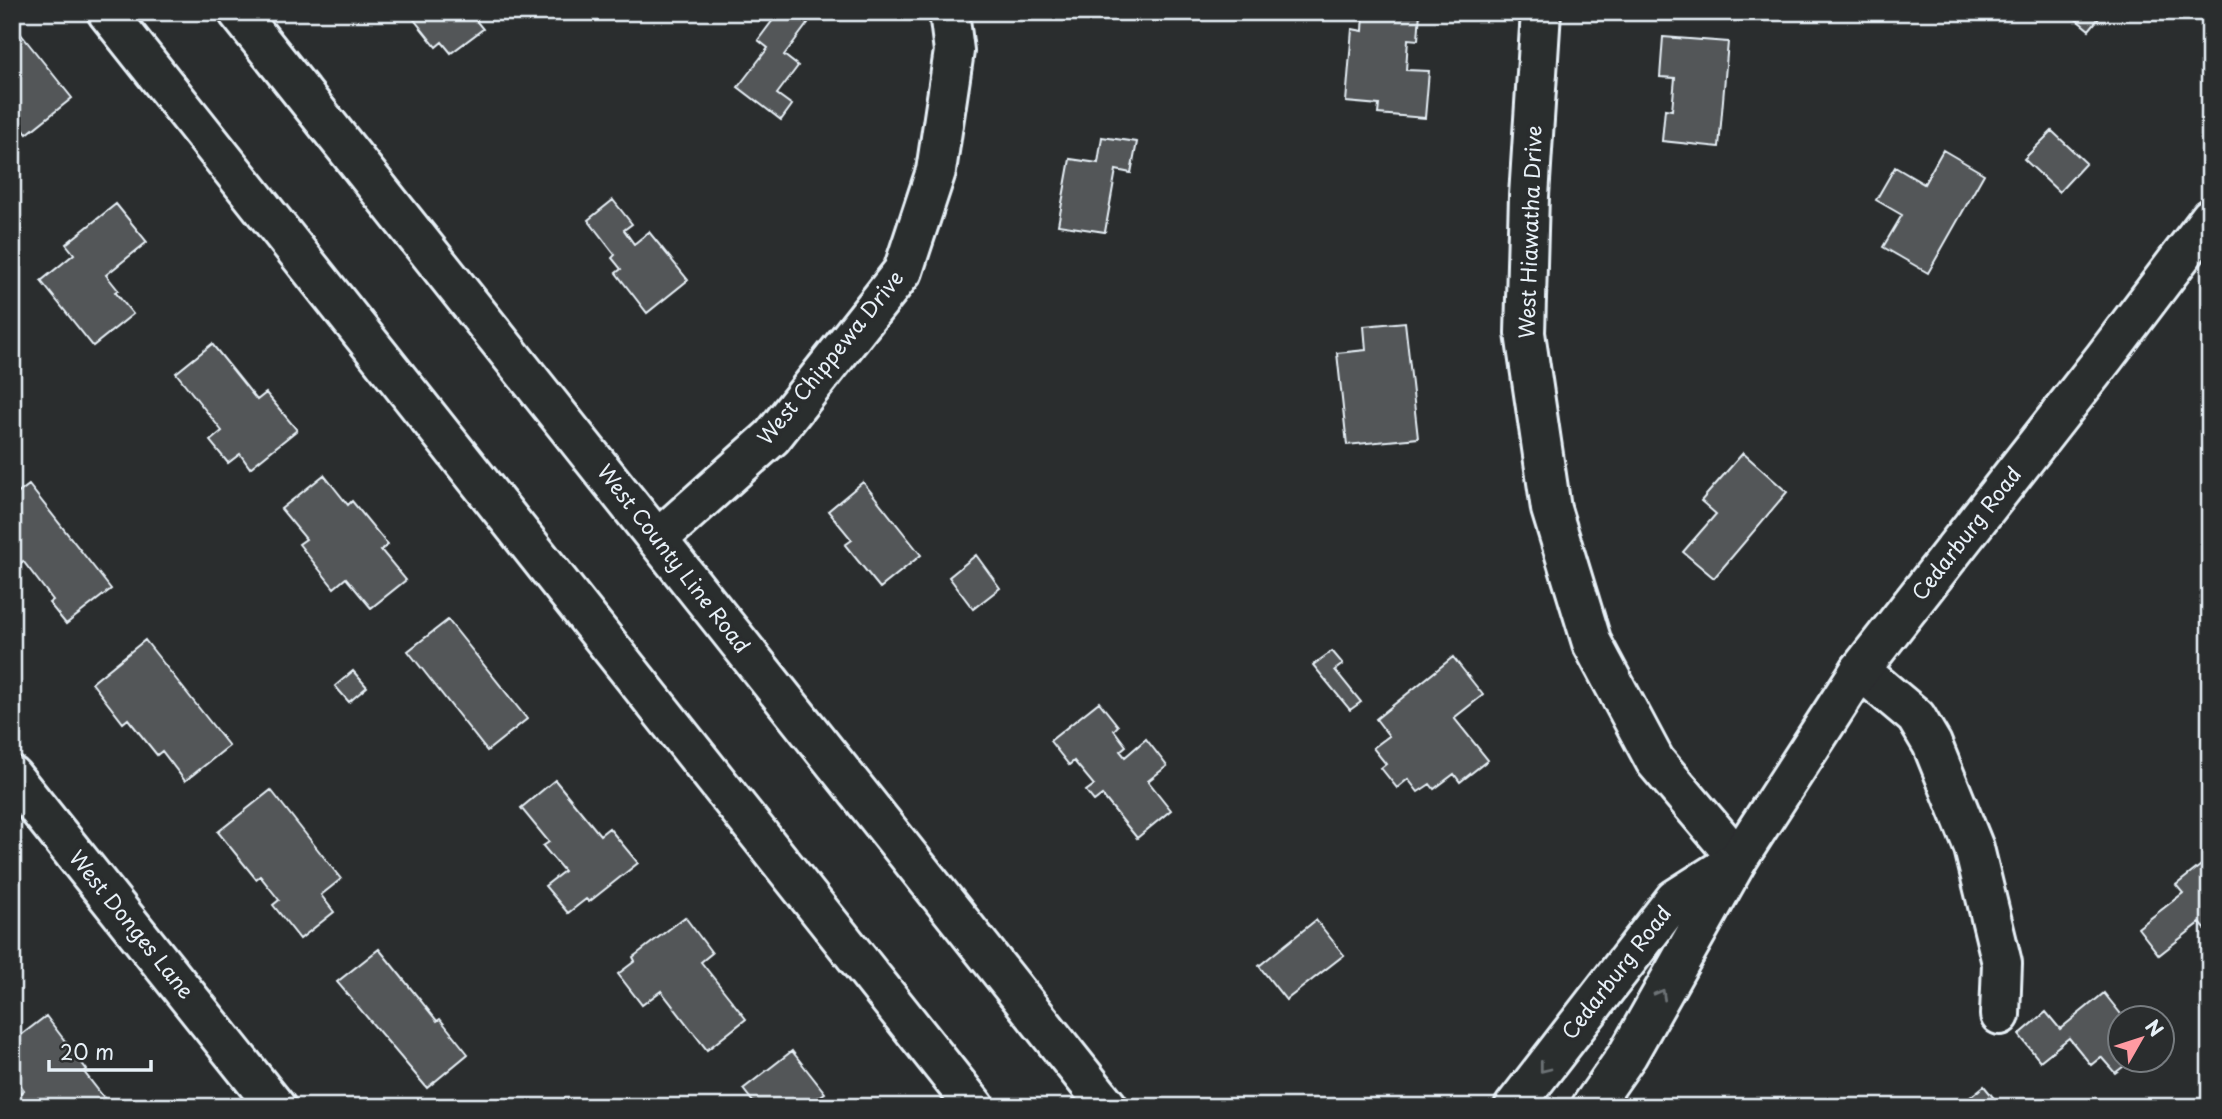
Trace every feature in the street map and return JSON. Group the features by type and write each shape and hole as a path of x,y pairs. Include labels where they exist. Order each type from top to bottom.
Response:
{"street":[{"path":"107,12 975,1107"},
{"name":"West County Line Road","path":"238,12 1108,1107"},
{"name":"West Chippewa Drive","path":"658,539 772,437 903,271 936,171 954,51 949,12"},
{"name":"West Hiawatha Drive","path":"1541,12 1529,196 1525,332 1551,509 1592,643 1655,761 1738,859"},
{"name":"Cedarburg Road","path":"1591,1107 1628,1054 1738,859 1860,670 2210,218"},
{"path":"1860,670 1916,717 1932,744 1974,848 2003,963 2000,1015"},
{"name":"West Donges Lane","path":"12,776 276,1107"},
{"name":"Cedarburg Road","path":"1514,1107 1675,899 1738,859"}],"building":[{"path":"408,12 474,12 476,15 473,17 483,29 451,53 442,42 436,47"},
{"path":"779,12 792,12 808,23 784,55 798,66 777,94 792,105 781,120 738,87 768,48 758,40"},
{"path":"1364,12 1420,12 1418,40 1408,39 1406,70 1429,71 1425,118 1378,114 1379,105 1346,102 1352,29 1363,31"},
{"path":"2067,12 2104,12 2089,30"},
{"path":"12,23 72,98 27,134 12,115"},
{"path":"1663,37 1728,42 1719,147 1662,141 1665,109 1672,110 1675,78 1660,77"},
{"path":"2052,131 2086,163 2059,192 2024,159"},
{"path":"1102,137 1137,142 1131,173 1116,170 1105,232 1058,225 1070,159 1098,163"},
{"path":"1943,150 1984,174 1928,273 1883,247 1902,215 1876,200 1895,167 1924,184"},
{"path":"613,200 632,224 624,230 634,244 649,232 688,280 647,313 616,273 621,269 612,258 615,255 588,220"},
{"path":"116,204 147,242 106,275 118,290 115,292 133,314 93,346 41,281 74,254 66,244"},
{"path":"1405,322 1418,438 1347,445 1337,353 1366,350 1364,326"},
{"path":"212,344 257,400 266,393 297,430 250,468 240,454 228,463 210,441 222,431 176,373"},
{"path":"1743,453 1787,492 1714,578 1683,552 1716,514 1701,501"},
{"path":"324,475 348,505 352,501 388,545 381,550 406,580 371,608 346,578 334,588 299,544 306,539 281,509"},
{"path":"863,482 921,555 880,588 845,545 852,540 828,511"},
{"path":"29,485 111,589 66,624 49,603 53,600 23,561 19,565 12,556 12,498"},
{"path":"976,555 1000,588 973,609 949,577"},
{"path":"448,620 527,719 487,751 408,651"},
{"path":"145,640 229,746 185,781 162,751 157,755 128,719 123,723 92,683"},
{"path":"1332,651 1343,664 1335,670 1361,702 1350,710 1313,665"},
{"path":"1453,657 1483,695 1454,718 1488,760 1460,782 1454,774 1434,789 1430,784 1418,792 1408,779 1397,788 1381,768 1386,764 1373,748 1389,736 1376,719"},
{"path":"353,671 367,687 349,702 335,686"},
{"path":"1099,702 1118,726 1114,730 1126,746 1120,751 1125,757 1146,739 1167,766 1148,781 1171,810 1137,838 1102,795 1094,801 1086,791 1094,785 1074,761 1069,765 1050,741"},
{"path":"555,780 600,835 609,828 638,863 589,902 586,899 568,913 545,886 564,871 543,846 549,842 521,808"},
{"path":"271,790 341,879 321,895 334,912 300,939 273,905 279,900 260,876 256,879 218,832"},
{"path":"2210,858 2210,926 2205,929 2200,923 2159,955 2138,928 2183,893 2176,885"},
{"path":"685,917 712,953 701,962 746,1019 707,1050 661,991 642,1005 618,974 635,961 633,957"},
{"path":"1316,920 1344,955 1286,1000 1259,966"},
{"path":"379,949 437,1021 440,1019 468,1054 427,1088 337,982"},
{"path":"2104,993 2113,1004 2106,1004 2106,1063 2101,1057 2091,1065 2069,1038 2040,1061 2019,1035 2046,1012 2060,1029"},
{"path":"46,1016 87,1070 84,1072 108,1103 104,1107 12,1107 12,1099 24,1090 12,1074 12,1042"},
{"path":"792,1051 825,1093 819,1097 827,1107 757,1107 743,1089"},
{"path":"1984,1086 2001,1107 1958,1107"}]}
